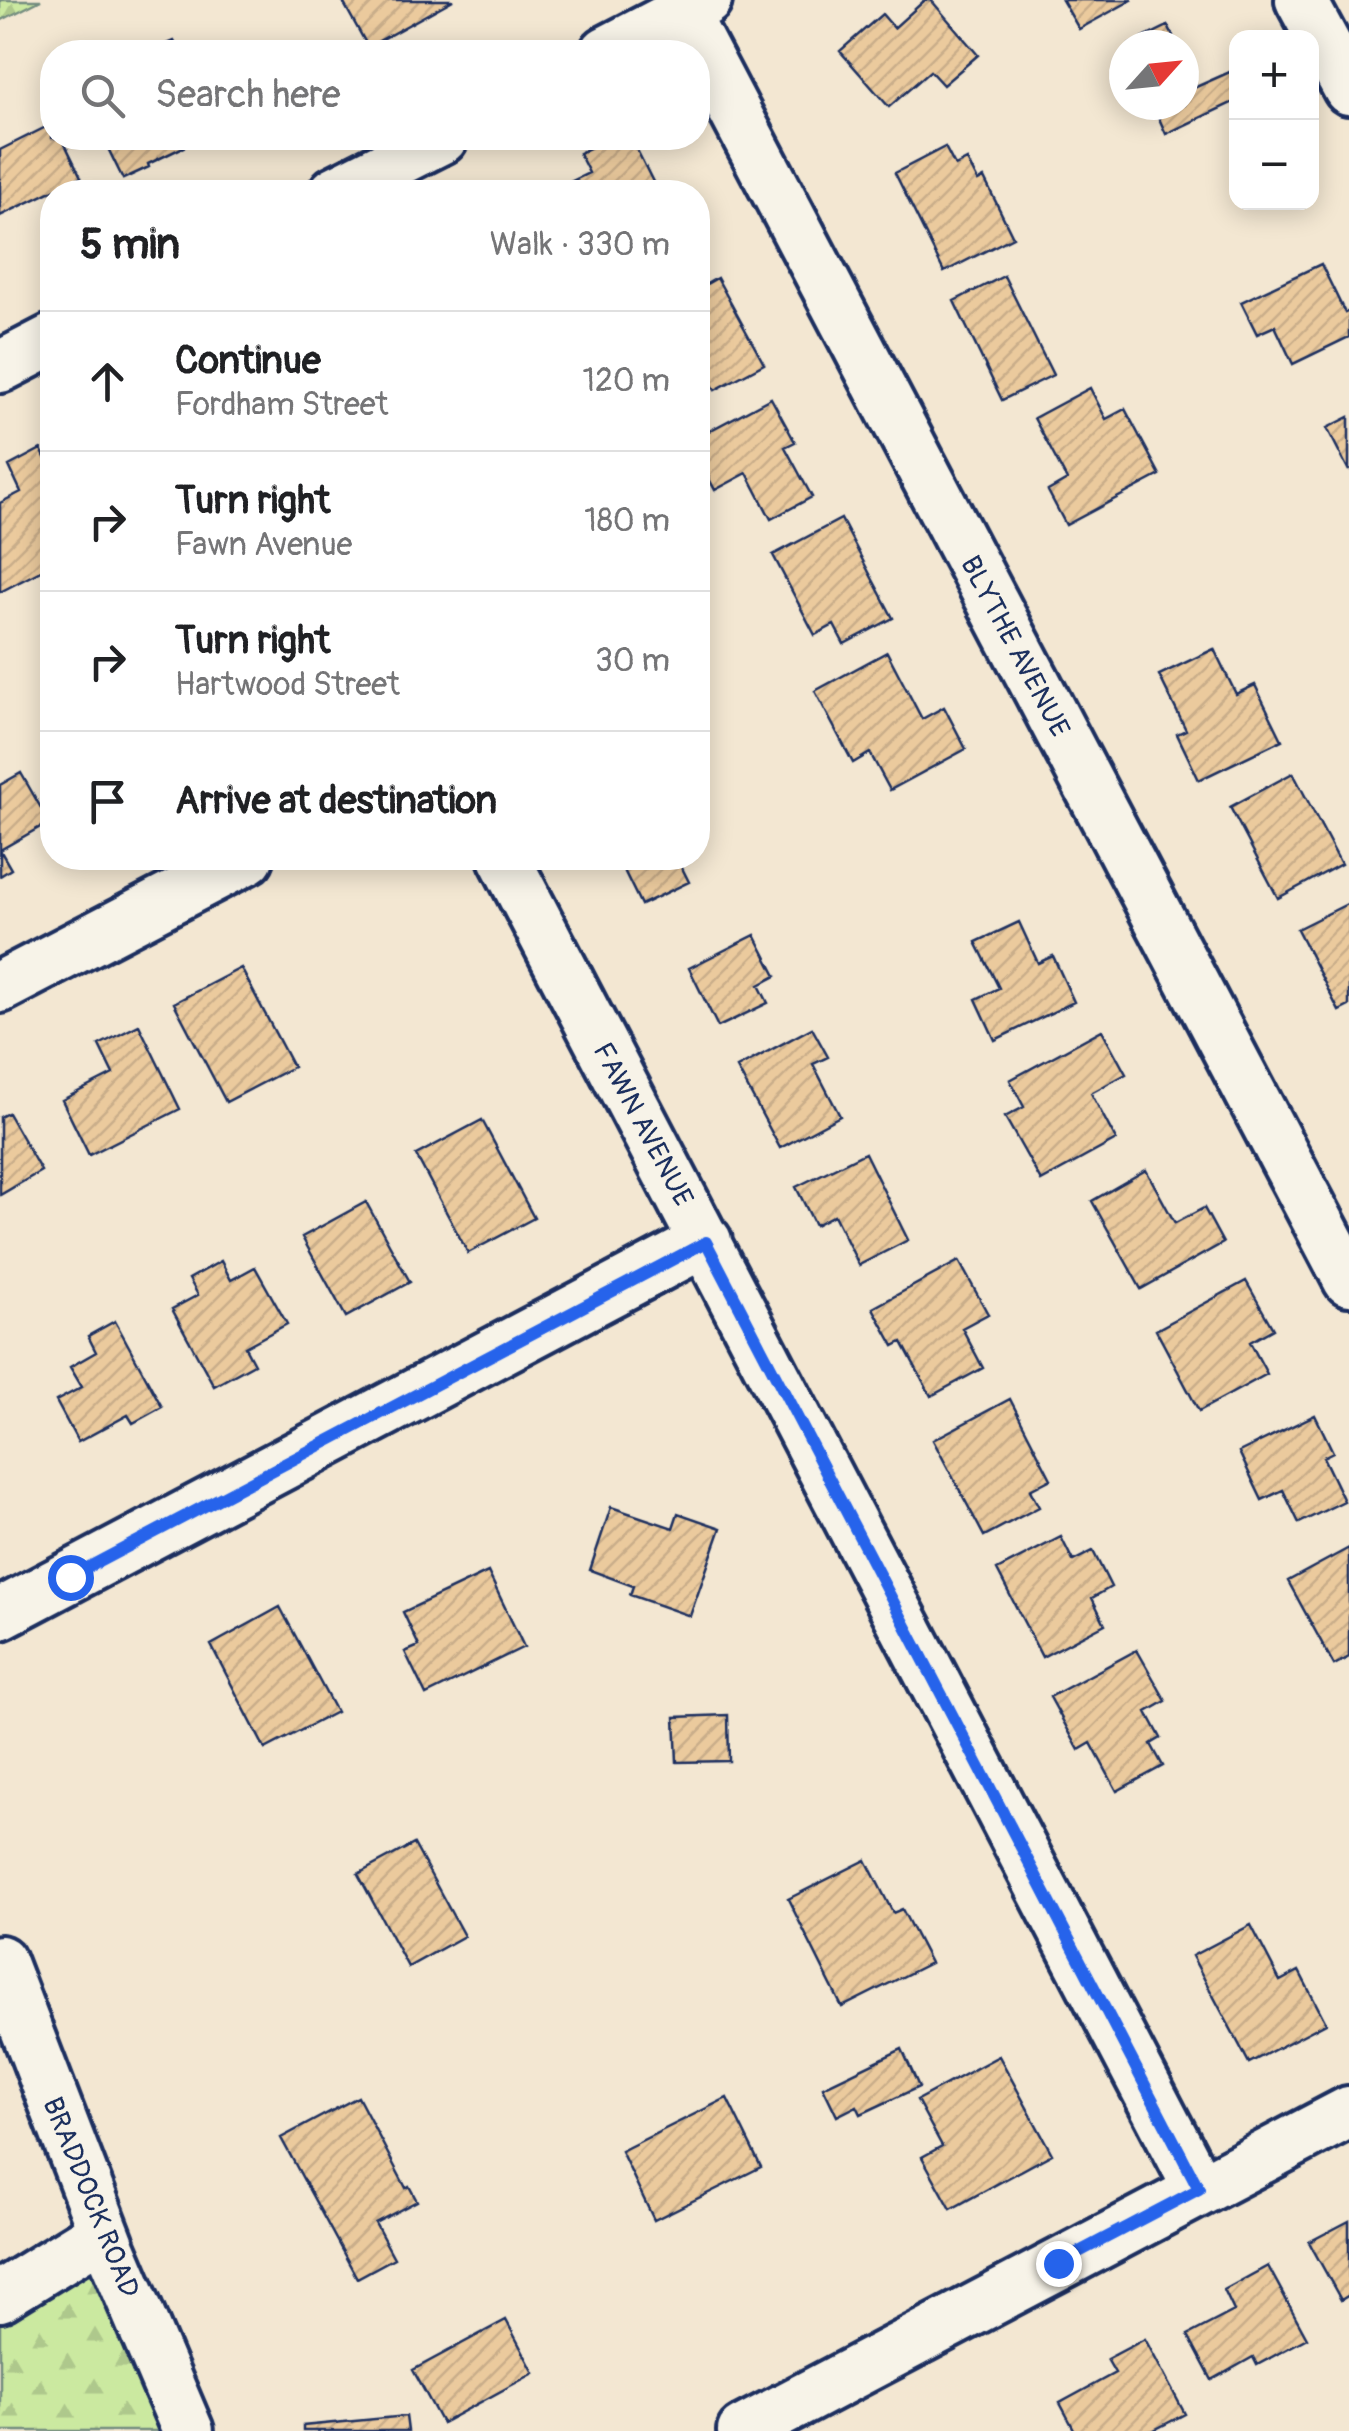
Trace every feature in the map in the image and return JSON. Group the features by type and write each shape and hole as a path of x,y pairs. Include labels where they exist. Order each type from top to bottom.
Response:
{"street":[{"path":"1301,0 1349,89"},
{"path":"629,40 694,6"},
{"name":"BLYTHE AVENUE","path":"694,6 1349,1280"},
{"path":"359,180 418,150"},
{"path":"0,367 40,346"},
{"path":"0,987 225,870"},
{"name":"FAWN AVENUE","path":"510,870 1199,2189"},
{"path":"0,1614 706,1242"},
{"name":"BRADDOCK ROAD","path":"0,1961 104,2232 188,2431"},
{"path":"742,2431 1349,2112"},
{"path":"0,2296 104,2232"}],"green space":[{"path":"0,0 41,0 0,21"},
{"path":"113,2256 185,2431 0,2431 0,2312"}],"building":[{"path":"342,0 453,0 381,40 364,40"},
{"path":"925,0 931,0 978,55 943,85 930,71 889,107 840,51 882,14 894,28"},
{"path":"1062,0 1132,0 1079,29"},
{"path":"1229,72 1229,104 1199,118 1199,86"},
{"path":"1160,120 1196,120 1166,134"},
{"path":"40,130 40,150 68,150 81,177 40,180 40,197 0,216 0,150"},
{"path":"945,147 955,166 967,160 978,181 984,178 1013,237 944,272 895,173"},
{"path":"109,150 177,150 148,164 149,167 123,179"},
{"path":"637,150 652,180 574,180 589,173 579,153"},
{"path":"1321,264 1345,313 1349,311 1349,337 1293,364 1275,326 1257,334 1241,302"},
{"path":"1004,276 1053,375 1002,400 954,301"},
{"path":"717,278 764,364 715,390 710,380 710,282"},
{"path":"1090,388 1106,419 1125,409 1160,475 1066,525 1048,491 1067,480 1034,418"},
{"path":"771,398 795,442 785,447 812,497 771,519 747,473 715,490 710,481 710,431"},
{"path":"1349,417 1349,471 1327,428"},
{"path":"40,450 40,571 0,592 0,503 21,492 9,466"},
{"path":"841,519 893,618 844,644 834,625 815,635 773,555"},
{"path":"1214,649 1236,694 1255,685 1282,740 1199,780 1177,734 1186,730 1159,675"},
{"path":"887,652 922,719 944,707 966,749 890,790 870,753 853,763 815,691"},
{"path":"21,773 40,806 40,827 0,850 0,785"},
{"path":"1293,773 1341,864 1278,898 1230,807"},
{"path":"0,850 11,869 0,876"},
{"path":"624,870 683,870 689,882 641,905"},
{"path":"1349,903 1349,1006 1339,1011 1297,929"},
{"path":"1019,922 1038,963 1053,956 1074,1002 995,1040 976,999 999,988 976,942"},
{"path":"755,935 776,976 759,985 768,1003 718,1027 689,968"},
{"path":"241,968 293,1067 226,1102 174,1003"},
{"path":"139,1025 180,1109 89,1155 62,1100 113,1074 99,1045"},
{"path":"812,1028 828,1057 813,1064 840,1116 780,1148 737,1068"},
{"path":"1102,1030 1126,1074 1091,1093 1116,1140 1041,1181 1005,1117 1024,1107 1010,1080"},
{"path":"8,1113 41,1171 0,1195 0,1117"},
{"path":"482,1120 534,1218 468,1253 416,1155"},
{"path":"865,1153 908,1240 859,1265 834,1215 815,1225 796,1187"},
{"path":"1146,1170 1175,1223 1204,1208 1223,1243 1141,1289 1092,1201"},
{"path":"366,1202 410,1282 346,1317 302,1237"},
{"path":"221,1261 231,1280 255,1267 287,1324 245,1347 254,1364 214,1386 172,1309 198,1295 189,1279"},
{"path":"959,1261 988,1314 962,1328 983,1368 931,1396 902,1342 894,1346 873,1308"},
{"path":"1246,1281 1273,1329 1250,1342 1267,1374 1199,1411 1156,1330"},
{"path":"115,1321 162,1407 133,1423 128,1415 78,1442 56,1401 82,1387 70,1367 96,1352 88,1336"},
{"path":"1010,1399 1051,1479 1030,1490 1039,1507 984,1536 933,1440"},
{"path":"1315,1415 1333,1452 1323,1457 1344,1501 1299,1523 1283,1490 1262,1500 1239,1452"},
{"path":"611,1507 673,1528 678,1513 721,1528 690,1616 630,1595 633,1586 590,1570"},
{"path":"1061,1537 1073,1561 1093,1551 1111,1587 1092,1598 1105,1624 1042,1657 997,1570"},
{"path":"1349,1548 1349,1657 1334,1665 1288,1581"},
{"path":"488,1572 524,1647 426,1695 405,1652 419,1646 403,1612"},
{"path":"280,1607 336,1712 265,1749 211,1645"},
{"path":"1137,1650 1166,1701 1147,1712 1161,1738 1151,1744 1163,1766 1117,1791 1091,1743 1079,1750 1050,1697"},
{"path":"728,1715 729,1761 677,1762 675,1717"},
{"path":"414,1844 464,1936 408,1967 358,1874"},
{"path":"866,1860 893,1913 902,1909 930,1963 842,2007 788,1899"},
{"path":"1251,1925 1280,1981 1299,1971 1326,2023 1249,2063 1192,1956"},
{"path":"902,2049 919,2087 861,2114 857,2106 837,2116 823,2087"},
{"path":"999,2056 1052,2154 951,2209 922,2157 942,2146 917,2100"},
{"path":"358,2097 406,2188 409,2186 417,2201 375,2223 394,2258 357,2278 281,2138"},
{"path":"727,2098 761,2167 654,2220 621,2151"},
{"path":"1349,2221 1349,2295 1341,2300 1309,2242"},
{"path":"1268,2266 1307,2338 1257,2365 1253,2357 1212,2380 1188,2335 1234,2311 1224,2290"},
{"path":"506,2320 534,2373 442,2423 413,2370"},
{"path":"1145,2339 1185,2414 1152,2431 1075,2431 1060,2403 1115,2373 1107,2359"},
{"path":"406,2416 408,2431 303,2431 303,2426"}],"route":[{"path":"70,1577 706,1242 1199,2189 1058,2263"}]}
